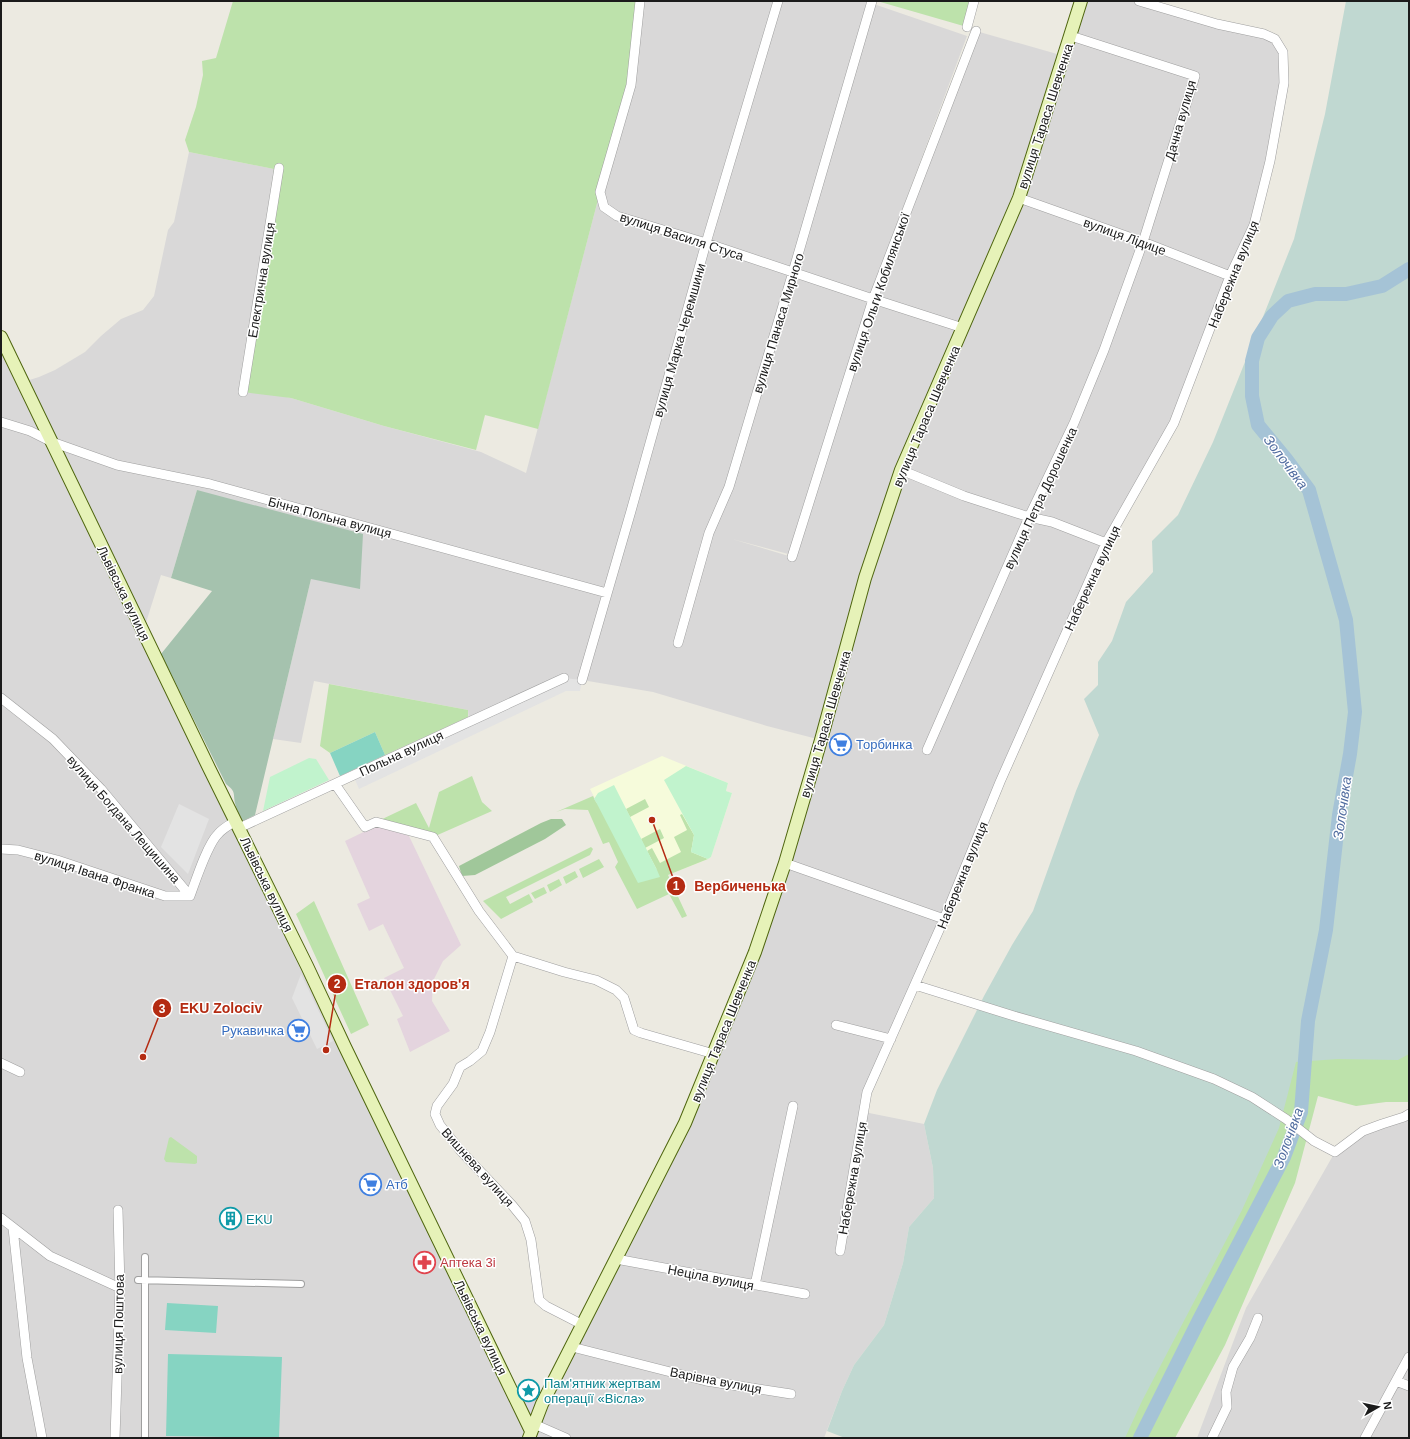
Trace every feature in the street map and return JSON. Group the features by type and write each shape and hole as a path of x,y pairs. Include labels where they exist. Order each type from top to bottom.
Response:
{"main road":[{"name":"вулиця Тараса Шевченка","path":"532,1431 542,1404 685,1123 755,952 784,863 823,733 865,578 901,470 1019,198 1081,1"},
{"name":"Львівська вулиця","path":"1,337 237,824 308,966 350,1056 532,1431"}],"street":[{"name":"вулиця Василя Стуса","path":"640,1 631,85 600,192 604,207 617,216 706,242 963,328"},
{"name":"вулиця Марка Черемшини","path":"582,680 706,242 778,1"},
{"name":"вулиця Панаса Мирного","path":"678,642 709,533 729,487 872,1"},
{"path":"967,27 974,1"},
{"name":"Набережна вулиця","path":"840,1251 867,1092 944,919 1000,782 1106,543 1174,423 1230,276 1254,225 1270,161 1284,83 1283,52 1275,39 1264,34 1217,24 1139,1"},
{"name":"вулиця Ольги Кобилянської","path":"792,557 873,299 976,31"},
{"name":"Дачна вулиця","path":"1071,36 1195,76 1143,242"},
{"name":"Електрична вулиця","path":"243,392 279,168"},
{"name":"вулиця Лідице","path":"1019,198 1143,242 1230,276"},
{"name":"вулиця Петра Дорошенка","path":"927,750 1029,517 1074,423 1104,350 1143,242"},
{"name":"Бічна Польна вулиця","path":"1,422 30,431 52,442 117,465 210,484 607,593"},
{"path":"901,470 964,496 1029,517 1052,522 1106,543"},
{"name":"Польна вулиця","path":"190,896 211,844 223,828 237,824 335,784 564,678"},
{"name":"вулиця Богдана Лещишина","path":"1,698 53,739 101,789 190,896"},
{"path":"335,784 365,827 376,822 433,837 474,905 512,956 605,983 616,990 624,998 634,1030 714,1054"},
{"name":"вулиця Івана Франка","path":"1,849 18,850 57,860 165,896 190,896"},
{"path":"784,863 944,919"},
{"name":"Вишнева вулиця","path":"512,956 490,1032 482,1051 460,1067 453,1084 437,1106 435,1114 440,1125 460,1150 525,1220 531,1240 539,1300 546,1306 582,1325"},
{"path":"915,985 1014,1016 1136,1051 1214,1079 1252,1097 1286,1119 1314,1141 1335,1152 1363,1132 1409,1114"},
{"path":"836,1025 891,1039"},
{"path":"1,1063 20,1072"},
{"path":"755,1285 793,1106"},
{"name":"вулиця Поштова","path":"115,1438 120,1288 118,1210"},
{"path":"1,1218 50,1256 120,1288"},
{"path":"13,1228 27,1358 42,1438"},
{"path":"145,1256 142,1280 145,1438"},
{"name":"Неціла вулиця","path":"616,1259 805,1294"},
{"path":"142,1280 301,1284"},
{"path":"1212,1438 1227,1407 1226,1392 1233,1367 1250,1338 1258,1318"},
{"name":"Варівна вулиця","path":"572,1346 706,1381 791,1394"},
{"path":"1365,1438 1409,1357"},
{"path":"1396,1381 1409,1386"},
{"path":"532,1431 566,1438"}],"shaded area":[{"path":"642,1 774,1 704,239 618,215 605,206 601,192"},
{"path":"782,1 865,1 967,36 871,294 710,240"},
{"path":"1081,1 1139,1 1264,34 1283,52 1284,83 1254,225 1174,423 1106,543 867,1092 864,1112 924,1124 933,1168 934,1198 909,1227 903,1263 884,1325 854,1365 842,1391 824,1438 1,1438 1,337 23,382 55,370 85,352 121,319 143,310 154,296 168,230 174,222 189,152 274,169 276,395 481,452 526,473 600,192 604,207 873,299 976,31 1064,56","holes":["197,490 311,579 273,739 301,743 314,681 468,710 469,721 582,680 653,692 767,726 821,740 755,952 685,1123 546,1397 513,1391 143,632 161,575 171,578","732,539 792,555 792,557"]},
{"path":"1346,1 1409,1 1409,1054 1398,1060 1338,1059 1296,1062 1279,1128 1242,1210 1142,1401 1125,1438 845,1438 827,1431 842,1391 854,1365 884,1325 903,1263 909,1227 934,1198 933,1168 924,1124 937,1090 984,996 1012,945 1033,911 1076,791 1099,735 1084,699 1098,685 1098,662 1112,641 1126,602 1153,572 1152,541 1178,515 1213,442 1294,239 1325,114"},
{"path":"197,490 363,534 360,589 311,579 255,815 243,821 236,808 233,791 226,784 161,654 212,591 171,578"},
{"path":"564,678 582,680 580,691 566,691 359,789 353,775"},
{"path":"375,732 385,755 340,776 330,753"},
{"path":"662,756 728,783 726,791 732,793 711,857 668,875 638,883 590,789"},
{"path":"309,758 316,759 329,780 263,811 270,777"},
{"path":"686,766 728,783 726,791 732,793 711,857 708,859 691,852 694,835 664,780"},
{"path":"614,785 660,877 638,883 594,799 598,793"},
{"path":"179,804 209,819 188,874 161,847"},
{"path":"378,825 409,836 461,945 443,961 433,981 432,1001 450,1031 410,1052 397,1019 403,1016 384,978 404,968 383,924 369,931 357,904 370,898 345,841"},
{"path":"301,974 333,1041 317,1049 292,998"},
{"path":"1409,1114 1409,1438 1197,1438 1246,1308 1335,1152 1363,1131"},
{"path":"167,1303 218,1306 216,1333 165,1330"},
{"path":"168,1354 282,1357 279,1438 166,1436"},
{"path":"513,1391 546,1397 531,1431"}],"green space":[{"path":"233,1 640,1 631,85 600,192 538,429 485,415 476,450 384,426 291,398 243,392 274,169 189,152 185,140 196,107 203,75 202,61 216,58"},
{"path":"877,1 974,1 967,27"},
{"path":"329,684 468,710 468,717 385,755 375,732 330,753 320,746"},
{"path":"472,776 482,802 492,811 433,837 376,822 416,803 429,828 439,792"},
{"path":"593,796 596,802 657,870 647,851 652,848 660,863 681,852 674,837 687,830 680,815 682,814 694,835 691,852 708,859 668,875 687,916 682,918 669,894 637,909 615,867 618,862 609,842 603,844 588,810 565,809 556,812"},
{"path":"645,799 649,807 630,817 626,809"},
{"path":"551,819 562,819 566,825 545,839 475,875 462,876 459,866"},
{"path":"660,829 664,838 645,848 641,839"},
{"path":"591,847 593,849 590,855 506,897 510,904 529,894 533,902 501,919 483,901"},
{"path":"599,859 604,867 583,878 579,869"},
{"path":"575,871 578,877 566,884 563,877"},
{"path":"559,879 562,885 550,892 547,885"},
{"path":"544,887 547,893 535,899 531,893"},
{"path":"314,901 369,1025 351,1034 296,914"},
{"path":"1409,960 1409,1102 1386,1102 1356,1106 1318,1096 1295,1183 1225,1345 1175,1438 1045,1438 1282,1049"},
{"path":"171,1137 197,1156 197,1163 166,1162 164,1159 169,1138"}],"waterway":[{"name":"Золочівка","path":"1140,1438 1199,1320 1284,1157 1301,1112 1308,1021 1326,930 1339,815 1350,754 1355,712 1346,620 1309,490 1258,425 1252,396 1252,361 1258,338 1272,316 1288,301 1315,294 1346,294 1382,286 1409,269"}],"place":[{"name":"Торбинка","path":"841,744"},
{"name":"Вербиченька","path":"652,820"},
{"name":"Рукавичка","path":"299,1030"},
{"name":"Еталон здоров'я","path":"326,1050"},
{"name":"EKU Zolociv","path":"143,1057"},
{"name":"Атб","path":"371,1184"},
{"name":"EKU","path":"231,1219"},
{"name":"Аптека 3і","path":"424,1262"},
{"name":"Пам'ятник жертвам операції «Вісла»","path":"528,1390"}]}
